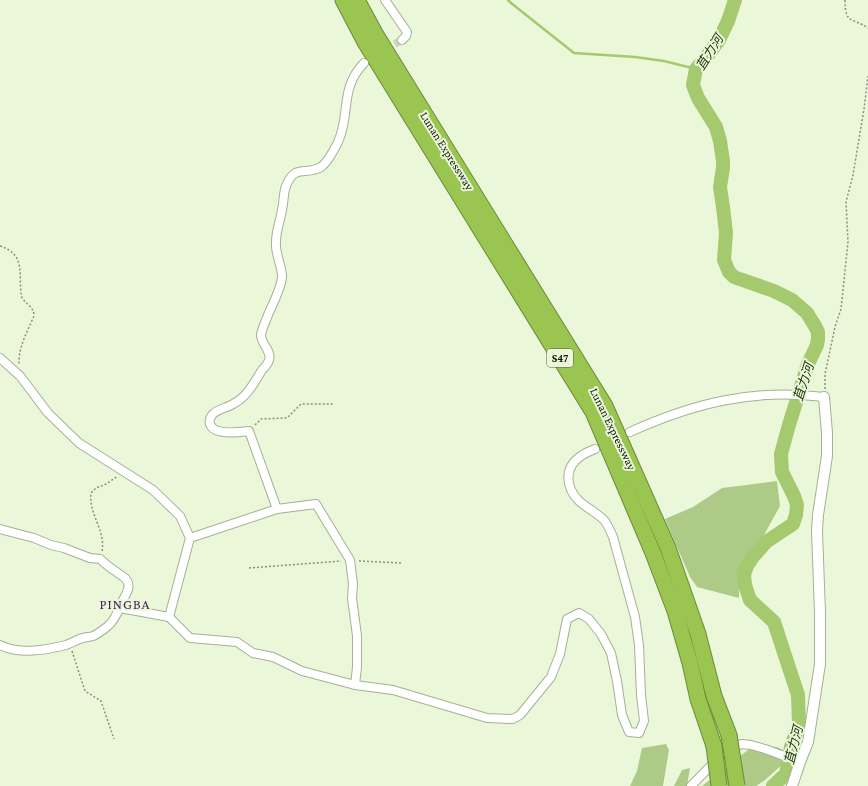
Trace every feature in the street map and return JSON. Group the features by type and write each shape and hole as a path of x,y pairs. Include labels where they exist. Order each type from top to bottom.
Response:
{"highway":[{"name":"Lunan Expressway","path":"343,0 369,48 593,412 653,553 675,611 690,663 698,699 714,746 720,786"},
{"name":"Lunan Expressway","path":"357,0 376,35 605,406 668,548 698,634 714,696 729,735 737,786"}],"street":[{"path":"384,0 407,32 406,36 402,40"},
{"path":"277,509 249,431 220,432 212,428 210,418 215,412 234,404 244,397 269,361 269,353 262,341 262,334 263,327 277,293 282,276 276,252 276,239 286,186 296,173 323,166 332,152 342,131 349,87 358,69 364,63"},
{"path":"0,358 20,376 48,413 79,444 153,490 180,516 190,538 169,617"},
{"path":"630,432 667,416 706,404 743,397 779,394 824,397 827,456 817,531 820,664 808,742 795,761 792,786"},
{"path":"120,608 169,617 190,638 237,642 253,653 272,657 302,671 355,684 393,690 486,718 513,720 520,715 551,677 560,654 568,619 579,613 589,619 611,652 622,715 629,732 638,733 644,720 641,695 639,645 635,617 613,537 609,527 603,520 580,501 573,493 569,486 568,480 568,473 572,464 580,456 595,450"},
{"path":"190,538 277,509 316,504 350,560 352,598 358,636 355,684"},
{"path":"0,529 34,538 90,558 100,559 127,580 129,590 116,617 109,625 94,636 83,638 70,644 42,650 16,650 5,648 0,645"},
{"path":"691,786 726,750 742,744 765,749 795,761"}],"path":[{"path":"845,0 845,7 848,17 868,28"},
{"path":"824,397 826,374 835,327 841,309 848,235 846,202 853,175 868,76"},
{"path":"0,246 14,253 18,260 22,298 30,305 34,313 21,345 19,354 20,376"},
{"path":"249,431 261,419 287,418 301,404 334,404"},
{"path":"100,559 102,541 91,504 92,493 96,488 106,484 124,472"},
{"path":"249,568 350,560 403,563"},
{"path":"70,644 85,691 101,701 114,739"}],"green space":[{"path":"777,481 780,506 757,548 744,565 739,579 739,598 697,587 690,577 665,519 693,507 722,488"},
{"path":"666,744 669,750 663,786 630,786 637,771 642,748"},
{"path":"753,746 777,747 793,755 756,786 702,786"},
{"path":"690,768 687,786 674,786 682,770"}],"waterway":[{"path":"508,0 574,53 635,57 664,61 696,69"},
{"name":"苴力河","path":"735,0 728,21 719,40 696,69 693,85 698,98 716,127 720,141 723,161 720,187 726,233 724,260 729,272 734,277 774,291 792,300 807,313 818,332 817,345 808,364 781,454 782,472 797,505 796,515 793,524 766,542 752,558 744,575 745,585 750,600 774,622 798,695 799,724 791,747 786,774 773,786"}],"tunnel":[{"path":"364,63 402,40"}],"district":[{"name":"PINGBA","path":"125,604"}]}
